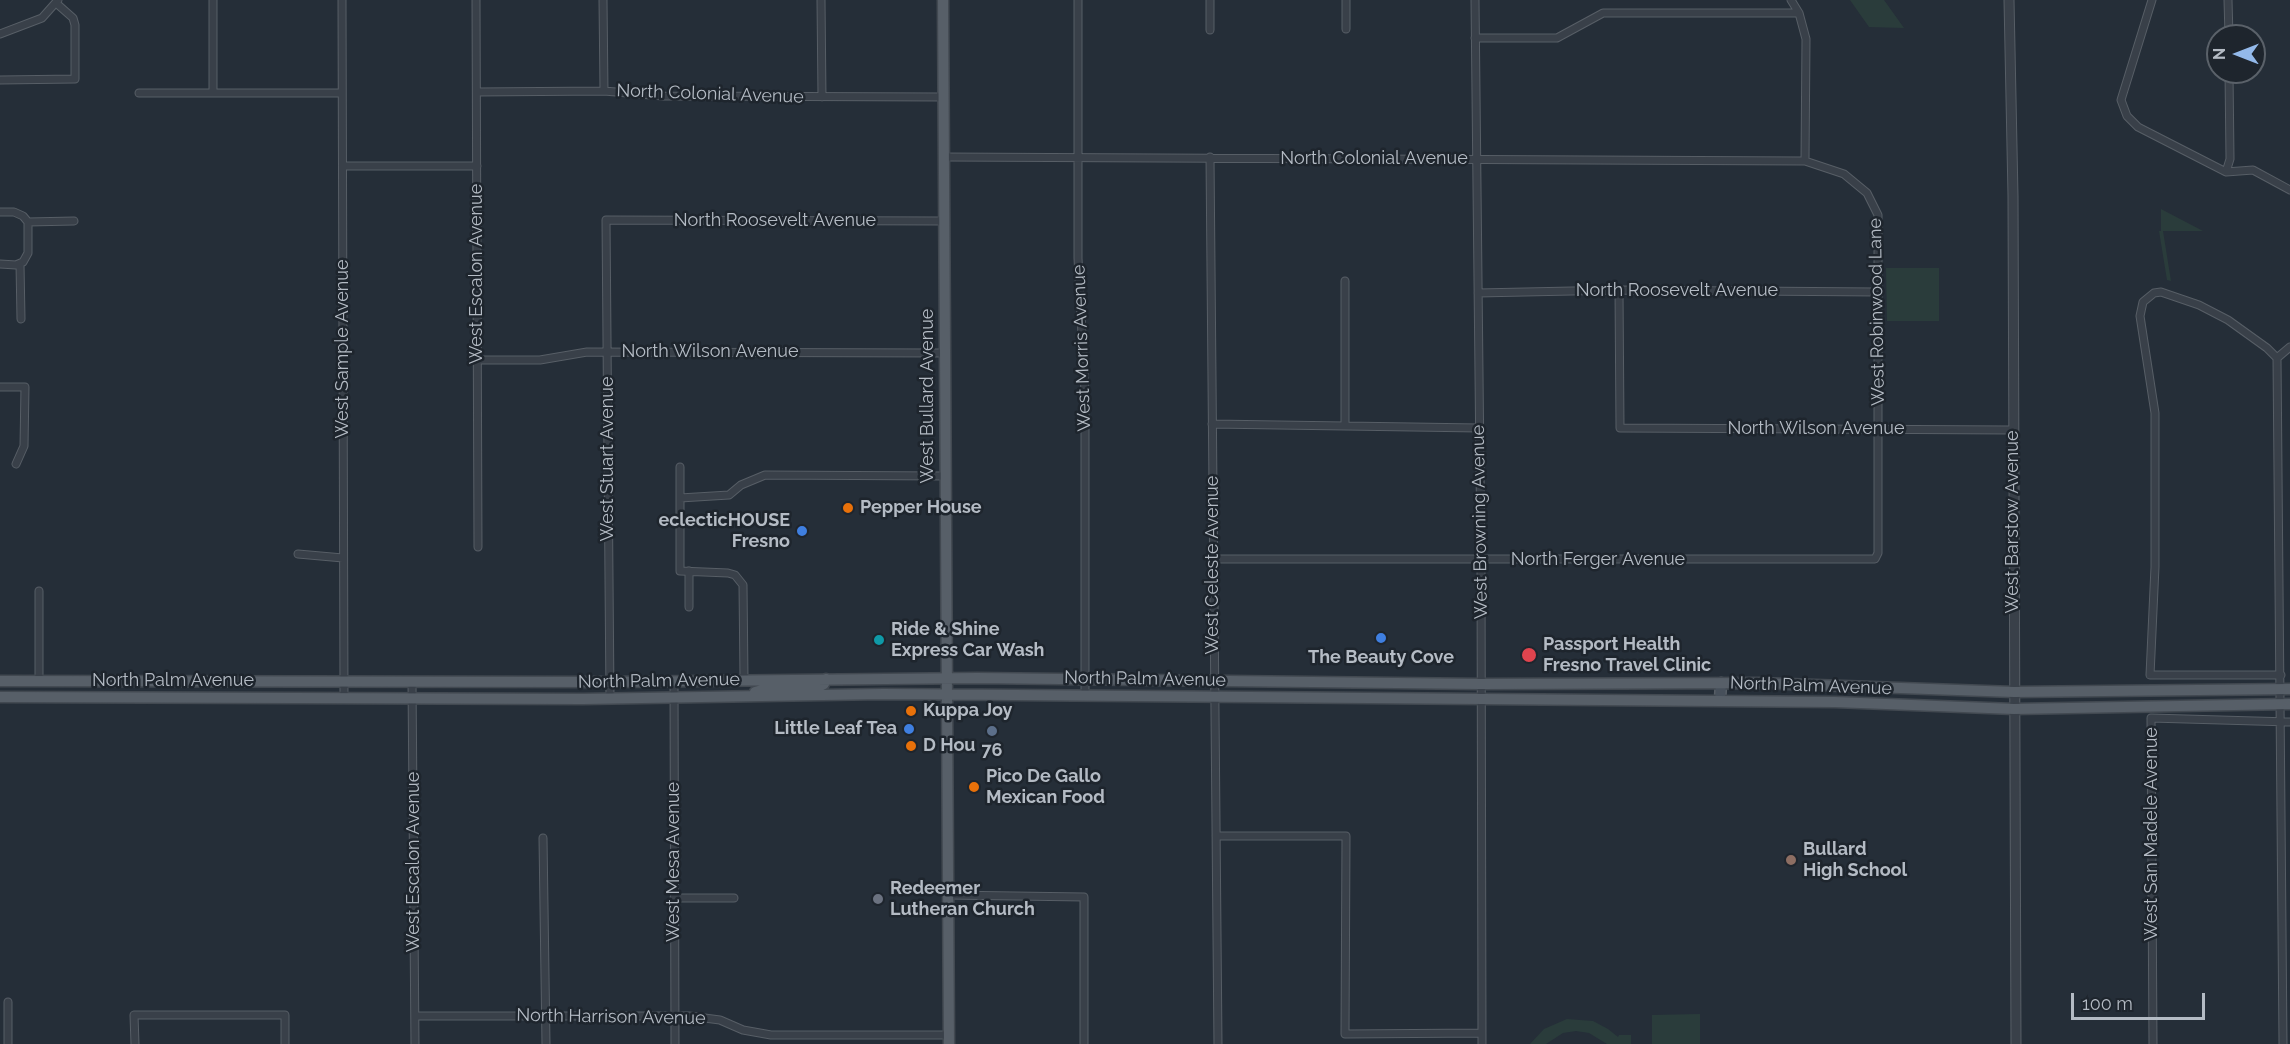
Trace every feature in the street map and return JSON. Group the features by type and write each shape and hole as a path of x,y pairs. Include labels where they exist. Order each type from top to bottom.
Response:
{"main road":[{"name":"West Bullard Avenue","path":"943,0 949,1039"},
{"name":"North Palm Avenue","path":"0,681 610,682 946,678 1480,684 1720,683 2014,692 2286,689"},
{"path":"734,697 769,688 818,687 824,684 826,679"},
{"path":"1720,683 1720,700"},
{"name":"North Palm Avenue","path":"0,697 674,698 1085,695 1720,700 2013,709 2285,704"}],"street":[{"path":"213,0 213,93"},
{"name":"West Sample Avenue","path":"342,0 344,697"},
{"name":"West Escalon Avenue","path":"476,0 478,547"},
{"path":"603,0 604,91"},
{"path":"821,0 822,97"},
{"name":"West Morris Avenue","path":"1078,0 1078,258 1085,392 1085,695"},
{"path":"1210,0 1210,30"},
{"path":"1346,0 1346,29"},
{"name":"West Browning Avenue","path":"1475,0 1481,560 1482,1044"},
{"path":"1791,0 1799,13 1806,39 1805,161"},
{"name":"West Barstow Avenue","path":"2009,0 2013,208 2016,1044"},
{"path":"2152,0 2121,100 2127,116 2138,127 2226,172 2253,170 2290,190"},
{"path":"2228,0 2229,24"},
{"path":"0,34 42,18 57,2 73,18 75,25 75,79 0,80"},
{"path":"1475,38 1557,38 1603,14 1799,13"},
{"path":"2226,172 2230,159 2229,84"},
{"name":"North Colonial Avenue","path":"477,92 604,91 663,96 943,97"},
{"path":"139,93 342,93"},
{"name":"North Colonial Avenue","path":"943,157 1805,161"},
{"name":"West Celeste Avenue","path":"1210,158 1218,1044"},
{"name":"West Robinwood Lane","path":"1805,161 1844,174 1867,193 1878,215 1878,553 1875,559"},
{"path":"343,165 477,166"},
{"path":"0,212 14,212 23,216 28,222 28,253 20,264 21,319"},
{"name":"North Roosevelt Avenue","path":"606,220 944,221"},
{"name":"West Stuart Avenue","path":"606,220 610,698"},
{"path":"28,222 74,221"},
{"path":"0,264 20,264"},
{"path":"1345,281 1345,426"},
{"name":"North Wilson Avenue","path":"1619,290 1620,428 2012,430"},
{"name":"North Roosevelt Avenue","path":"1478,293 1619,290 1877,292"},
{"path":"2281,675 2150,675 2155,567 2155,413 2140,316 2143,302 2154,293 2161,292 2199,305 2228,320 2277,358 2281,675 2286,689 2281,722 2283,1044"},
{"path":"2277,358 2290,347"},
{"name":"North Wilson Avenue","path":"477,360 540,360 575,353 608,351 944,353"},
{"path":"0,387 25,387 24,446 16,464"},
{"path":"1212,424 1479,428"},
{"path":"680,467 680,571 728,573 735,574 741,579 744,594 744,679"},
{"path":"680,498 729,495 741,485 765,475 945,476"},
{"path":"298,554 343,558"},
{"name":"North Ferger Avenue","path":"1213,559 1875,559"},
{"path":"688,571 689,607"},
{"path":"39,591 39,681"},
{"name":"West Escalon Avenue","path":"412,681 415,1044"},
{"name":"West Mesa Avenue","path":"674,681 675,1044"},
{"name":"West San Madele Avenue","path":"2153,1044 2151,718 2281,722"},
{"path":"2281,722 2290,722"},
{"path":"1216,836 1346,836 1346,1034 1482,1033"},
{"path":"543,838 546,1044"},
{"path":"947,895 1084,897 1084,1044"},
{"path":"674,898 734,898"},
{"path":"8,1002 8,1044"},
{"path":"135,1044 134,1015 285,1015 285,1044"},
{"name":"North Harrison Avenue","path":"415,1016 707,1017 742,1029 771,1035 949,1039"}],"shaded area":[{"path":"1850,0 1884,0 1904,28 1869,27"},
{"path":"2161,209 2203,231 2163,231 2171,281 2167,280 2159,231 2161,231"},
{"path":"1886,268 1939,268 1939,321 1887,321"},
{"path":"1700,1014 1700,1044 1652,1044 1652,1015"},
{"path":"1567,1019 1593,1021 1618,1037 1619,1035 1631,1035 1631,1044 1607,1044 1589,1033 1576,1031 1563,1033 1546,1044 1530,1044 1544,1029"}],"place":[{"name":"Pepper House","path":"848,508"},
{"name":"eclecticHOUSE Fresno","path":"802,531"},
{"name":"The Beauty Cove","path":"1381,638"},
{"name":"Ride & Shine Express Car Wash","path":"879,640"},
{"name":"Passport Health Fresno Travel Clinic","path":"1529,655"},
{"name":"Kuppa Joy","path":"911,711"},
{"name":"Little Leaf Tea","path":"909,729"},
{"name":"76","path":"992,731"},
{"name":"D Hou","path":"911,746"},
{"name":"Pico De Gallo Mexican Food","path":"974,787"},
{"name":"Bullard High School","path":"1791,860"},
{"name":"Redeemer Lutheran Church","path":"878,899"}]}
